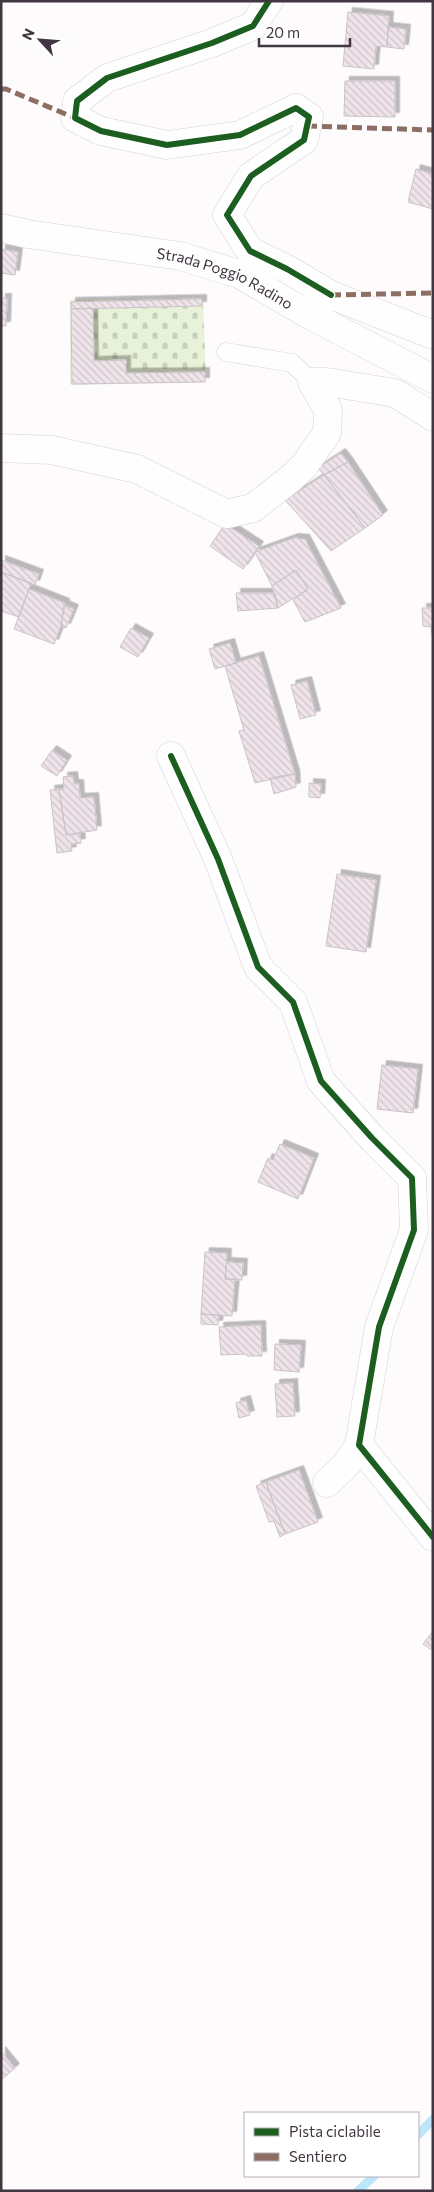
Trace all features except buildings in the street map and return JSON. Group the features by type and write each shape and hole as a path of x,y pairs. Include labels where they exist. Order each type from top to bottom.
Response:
{"street":[{"path":"269,1 253,26 212,43 107,78 77,101 74,118 101,131 167,145 240,135 296,108 309,117 304,140 251,176 227,215 250,251 287,269 331,295 433,335"},
{"name":"Strada Poggio Radino","path":"1,228 28,234 180,256 239,274 306,313 433,379"},
{"path":"306,313 316,303 331,295"},
{"path":"1,448 52,450 136,470 227,514 253,508 290,480 304,466 327,433 328,410 312,382 327,382 395,393 433,417"},
{"path":"172,756 218,859 258,967 293,1002 321,1081 372,1138 412,1178 414,1230 379,1327 359,1445 346,1466 327,1482"},
{"path":"359,1445 433,1537"}],"lane":[{"path":"226,352 292,363 312,382"}],"green space":[{"path":"203,299 206,382 70,385 70,300"}],"waterway":[{"path":"419,2134 433,2119"},
{"path":"358,2191 373,2177"}],"marked path":[{"path":"1,89 6,89 75,118"},
{"path":"307,126 433,130"},
{"path":"331,295 433,293"}],"cycle path":[{"path":"269,1 253,26 212,43 107,78 77,101 75,118 101,131 167,145 240,135 296,108 309,117 304,140 251,176 227,215 250,251 287,269 331,295"},
{"path":"171,756 218,859 258,967 293,1002 321,1081 372,1138 412,1178 414,1230 379,1327 359,1445 433,1537"}]}
